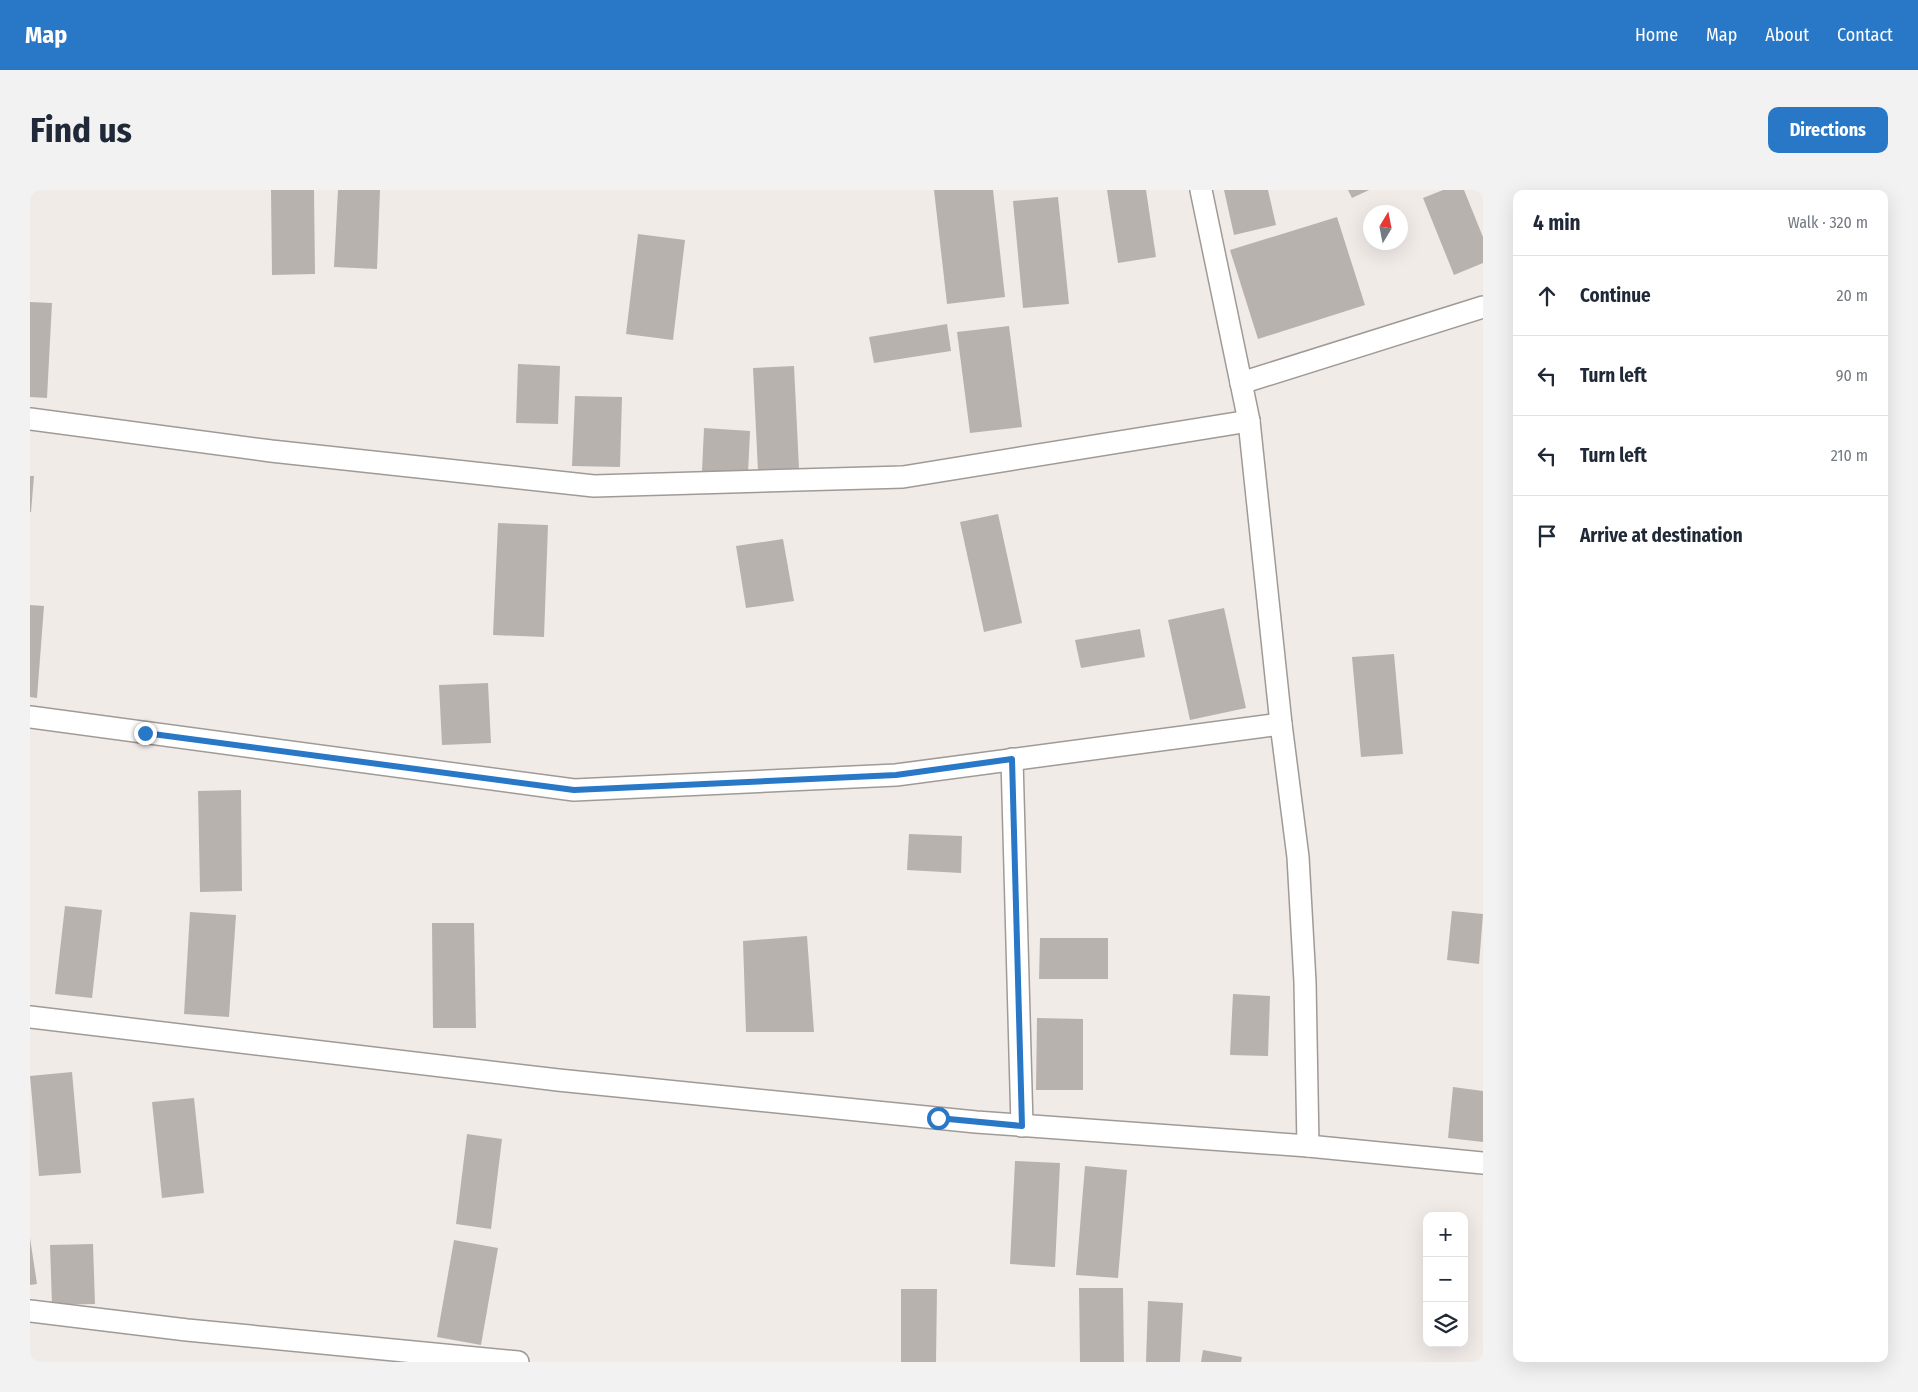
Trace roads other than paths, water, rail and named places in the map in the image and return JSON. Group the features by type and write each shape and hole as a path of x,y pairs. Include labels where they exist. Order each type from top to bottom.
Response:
{"street":[{"path":"1201,190 1248,421 1281,724 1298,857 1305,982 1308,1146"},
{"path":"1241,383 1483,307"},
{"path":"30,419 270,451 594,486 904,476 1248,421"},
{"path":"30,717 574,790 896,775 1281,724"},
{"path":"1012,759 1022,1126"},
{"path":"30,1016 558,1080 1022,1126 1308,1146 1483,1163"},
{"path":"30,1311 187,1330 518,1362"}]}
